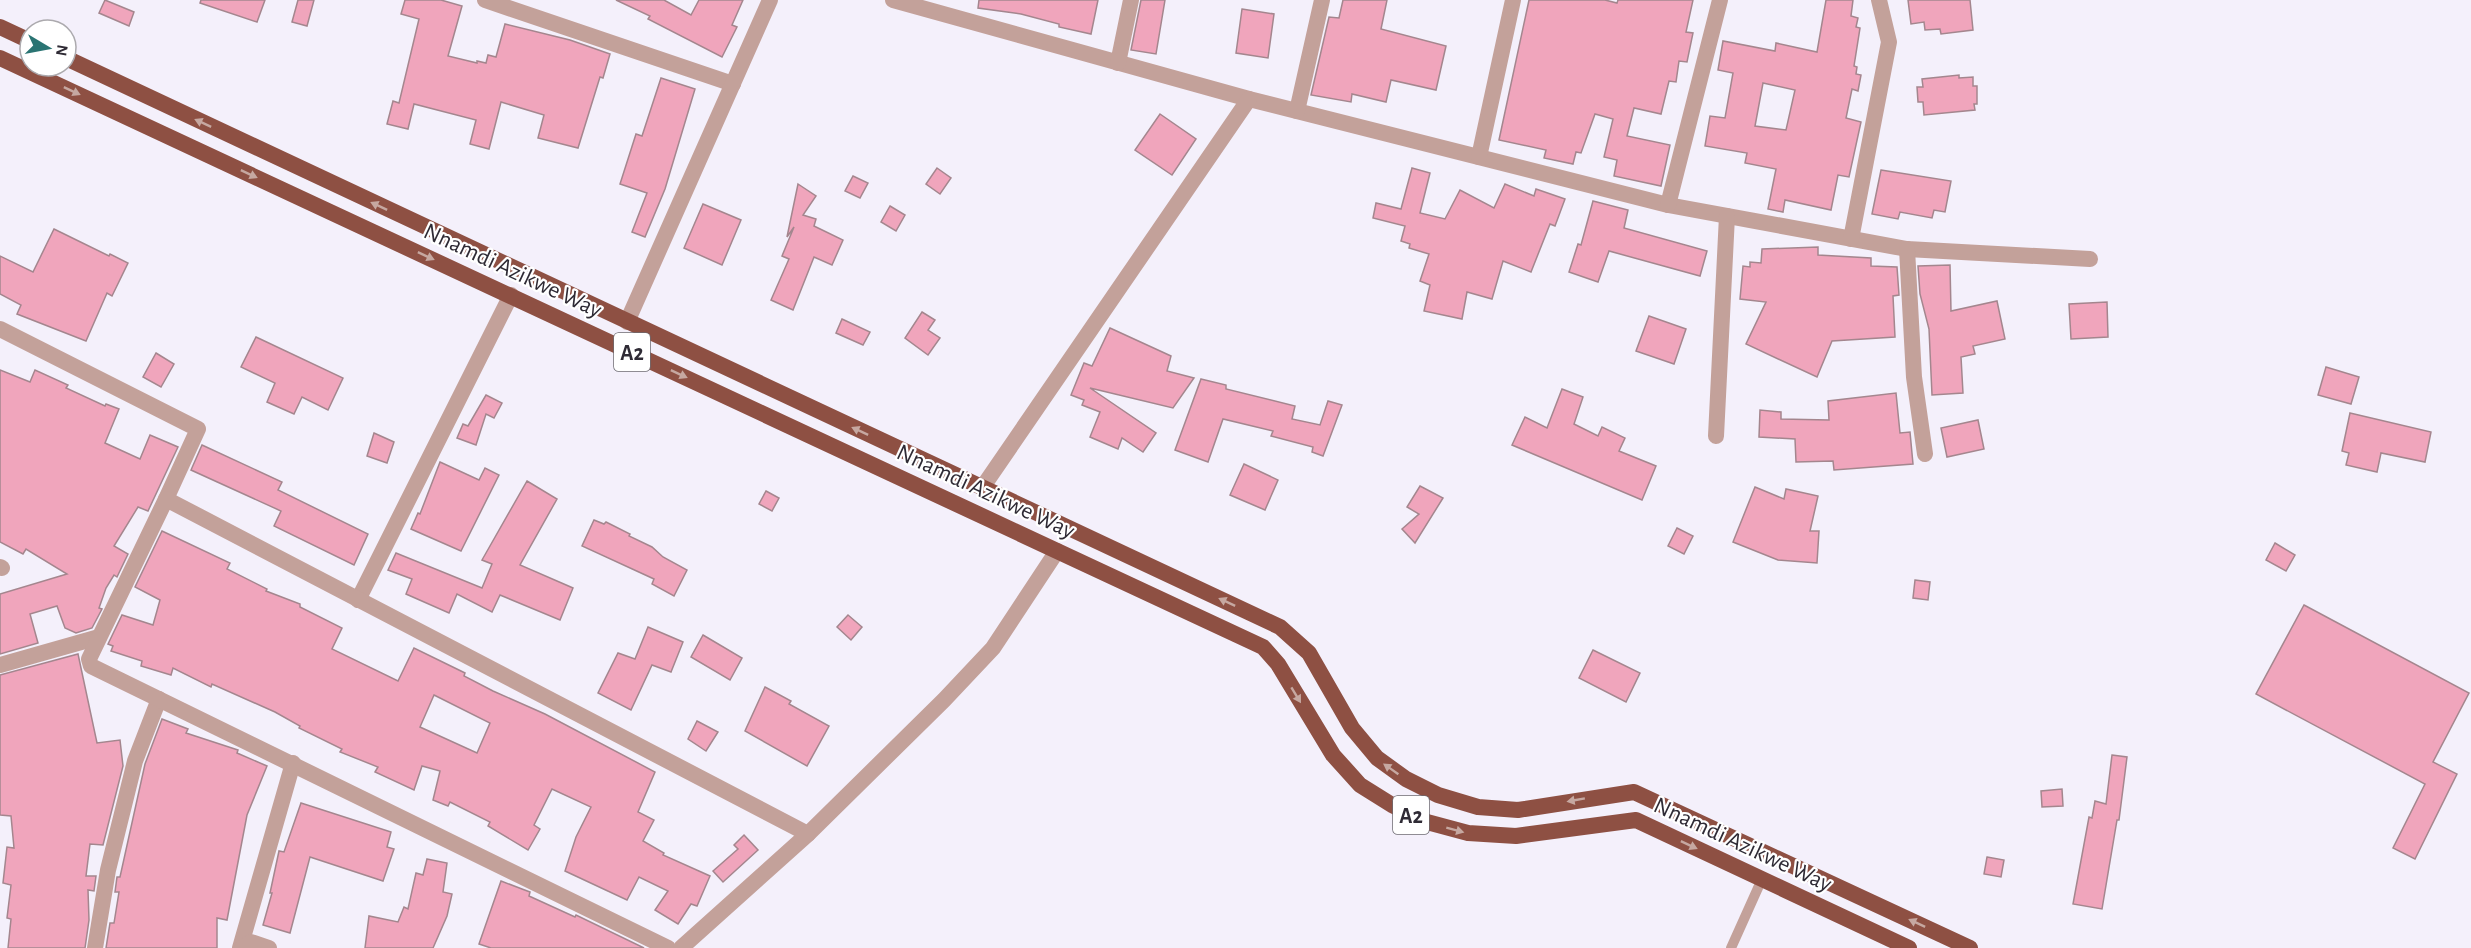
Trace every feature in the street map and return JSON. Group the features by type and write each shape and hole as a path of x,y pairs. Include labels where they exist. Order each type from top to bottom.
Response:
{"highway":[{"path":"0,27 18,35"},
{"name":"Nnamdi Azikwe Way","path":"0,58 1263,647 1278,664 1332,755 1360,785 1392,806 1427,822 1468,833 1516,836 1636,820 1909,948"},
{"name":"Nnamdi Azikwe Way","path":"78,64 1281,627 1309,653 1352,728 1377,758 1406,779 1438,795 1478,807 1518,810 1634,792 1970,948"}],"street":[{"path":"485,0 733,84"},
{"path":"627,322 770,0"},
{"path":"893,0 946,7 1118,63 1249,99 1668,205 1907,249 2090,259"},
{"path":"1118,63 1131,0"},
{"path":"1297,111 1322,0"},
{"path":"1479,157 1513,0"},
{"path":"1668,205 1720,0"},
{"path":"1851,238 1889,42 1879,0"},
{"path":"982,488 1249,99"},
{"path":"1716,436 1727,216"},
{"path":"1907,249 1914,377 1925,454"},
{"path":"358,600 511,296"},
{"path":"0,329 198,429 89,659 91,666 668,948"},
{"path":"166,499 808,834"},
{"path":"681,948 808,834 944,700 993,648 1057,551"},
{"path":"0,665 99,638"},
{"path":"95,948 108,870 135,761 159,699"},
{"path":"241,948 293,763"},
{"path":"241,948 251,942 268,948"}],"lane":[{"path":"1731,948 1762,879"}],"building":[{"path":"105,0 134,12 129,26 99,13"},
{"path":"201,0 265,0 257,22 200,3"},
{"path":"298,0 314,0 307,26 292,22"},
{"path":"405,0 441,0 462,6 448,56 486,63 488,55 496,57 505,24 570,40 610,54 603,78 600,77 578,148 538,138 544,115 501,102 489,149 470,144 476,120 414,104 408,129 387,124 393,101 399,103 419,19 401,14"},
{"path":"616,0 664,0 691,15 699,0 743,0 732,25 737,27 722,57 648,19 650,16"},
{"path":"979,0 1098,0 1091,34 1059,27 1059,24 1021,14 978,8"},
{"path":"1141,0 1165,0 1156,54 1131,50"},
{"path":"1343,0 1387,0 1381,29 1446,46 1436,90 1391,80 1386,102 1352,94 1351,102 1311,95 1329,17 1339,18"},
{"path":"1529,0 1605,0 1617,3 1618,0 1693,0 1686,32 1693,33 1687,62 1679,61 1676,82 1669,81 1661,114 1634,108 1627,136 1670,145 1661,186 1614,176 1617,160 1604,157 1613,119 1595,114 1581,153 1576,152 1573,164 1544,158 1546,150 1499,140"},
{"path":"1826,0 1853,0 1851,16 1858,18 1856,27 1860,28 1854,66 1857,67 1856,74 1861,75 1858,91 1852,89 1846,118 1861,122 1849,177 1838,175 1831,210 1785,200 1783,212 1768,209 1776,169 1745,163 1747,153 1705,146 1710,116 1725,118 1733,73 1718,70 1723,41 1775,51 1776,43 1817,52","holes":["1763,83 1795,90 1786,130 1755,126"]},
{"path":"1908,0 1970,0 1973,30 1941,34 1940,29 1925,30 1924,22 1911,24"},
{"path":"1242,9 1274,14 1268,58 1236,53"},
{"path":"1959,75 1959,78 1973,77 1973,86 1977,86 1975,110 1924,115 1923,102 1918,102 1917,87 1923,87 1922,79"},
{"path":"661,78 695,89 665,189 645,237 632,232 647,193 620,184 636,134 642,136"},
{"path":"1160,114 1196,139 1172,175 1135,150"},
{"path":"937,168 951,178 940,194 926,184"},
{"path":"1412,168 1430,173 1420,213 1445,219 1460,190 1494,208 1505,184 1534,196 1536,189 1565,199 1555,226 1550,224 1531,272 1503,261 1492,299 1467,292 1462,319 1424,311 1430,285 1420,281 1429,254 1409,248 1410,244 1401,241 1405,226 1373,218 1376,203 1401,209"},
{"path":"1881,170 1951,181 1945,212 1934,210 1932,218 1900,212 1898,219 1872,214"},
{"path":"853,176 868,183 860,198 845,191"},
{"path":"798,184 816,196 803,215 816,219 814,226 843,240 832,265 814,257 793,310 771,300 789,259 782,256 794,227 787,237"},
{"path":"1593,201 1628,210 1624,228 1707,251 1700,276 1609,251 1598,282 1569,272 1578,244 1581,245"},
{"path":"703,204 741,220 722,265 684,248"},
{"path":"890,206 905,215 896,231 881,222"},
{"path":"54,229 128,263 112,296 107,293 86,341 17,314 21,305 0,294 0,256 33,272"},
{"path":"1818,247 1818,255 1871,258 1871,266 1897,267 1899,295 1893,296 1895,337 1832,341 1817,377 1746,344 1766,302 1740,299 1743,266 1750,267 1750,262 1761,263 1762,249"},
{"path":"1950,265 1951,311 1997,301 2005,339 1973,346 1975,354 1961,357 1963,393 1932,395 1929,329 1920,294 1918,266"},
{"path":"2107,302 2108,337 2071,339 2069,304"},
{"path":"922,312 935,320 928,330 940,338 928,355 905,338"},
{"path":"1649,316 1686,329 1674,364 1636,351"},
{"path":"842,319 870,332 863,345 836,333"},
{"path":"1110,328 1171,356 1167,371 1194,378 1173,408 1090,388 1156,433 1143,452 1122,438 1118,449 1090,437 1100,412 1082,405 1084,400 1071,395 1084,363 1092,366"},
{"path":"256,337 343,378 328,410 302,397 294,414 267,402 275,383 241,367"},
{"path":"156,353 174,364 161,387 143,377"},
{"path":"2326,367 2359,377 2351,404 2318,395"},
{"path":"0,370 30,382 35,370 68,385 66,388 105,406 106,404 119,409 105,443 140,459 150,435 178,447 148,511 138,507 114,546 128,554 117,577 114,575 106,588 99,608 102,609 92,628 76,633 65,628 57,606 30,614 38,643 0,654 0,594 67,574 26,549 23,554 0,542"},
{"path":"1201,379 1226,385 1226,389 1295,406 1292,419 1320,425 1328,401 1342,405 1323,456 1312,452 1313,447 1271,436 1273,431 1223,419 1208,462 1175,450"},
{"path":"1562,389 1583,397 1574,424 1598,436 1602,427 1625,438 1619,451 1656,466 1642,500 1512,445 1525,417 1547,428"},
{"path":"1896,393 1900,433 1910,432 1913,464 1834,470 1833,461 1796,462 1795,439 1759,437 1760,410 1781,412 1781,419 1829,420 1828,401"},
{"path":"486,395 502,403 494,418 486,414 476,445 457,438 463,424 468,426"},
{"path":"2350,413 2431,432 2425,462 2381,453 2377,472 2346,465 2349,453 2342,451"},
{"path":"1978,420 1984,449 1947,457 1941,428"},
{"path":"374,433 394,442 387,463 367,456"},
{"path":"202,445 282,482 278,490 368,534 354,565 274,526 281,511 191,470"},
{"path":"440,462 479,480 485,468 499,475 461,551 411,529 418,513 420,514"},
{"path":"1244,464 1278,480 1265,510 1230,495"},
{"path":"527,481 557,499 520,565 573,588 560,620 500,595 492,612 457,594 449,613 406,594 412,579 388,570 396,553 482,588 492,564 482,560"},
{"path":"1420,486 1443,498 1415,543 1402,529 1419,514 1407,507"},
{"path":"1755,487 1784,499 1786,489 1818,496 1810,531 1819,531 1817,563 1778,560 1733,542"},
{"path":"766,491 779,498 772,511 759,504"},
{"path":"594,520 604,524 606,522 630,534 629,536 652,547 663,557 687,570 674,596 652,584 654,579 582,546"},
{"path":"1677,528 1693,536 1684,554 1668,546"},
{"path":"162,531 230,563 227,569 267,589 266,591 300,604 300,607 342,628 332,649 398,681 414,648 465,673 464,676 493,691 545,714 655,772 638,812 654,820 643,841 664,853 663,855 710,876 697,906 691,904 678,924 655,910 668,891 639,877 627,900 565,871 576,837 591,807 552,789 534,825 540,829 528,850 488,826 490,822 450,802 448,806 433,800 440,771 422,766 414,790 375,772 378,767 340,752 342,749 299,728 300,726 275,712 212,684 211,687 173,668 171,675 141,666 142,661 111,651 113,646 108,644 122,615 153,625 160,600 135,587","holes":["434,695 490,723 477,753 420,727"]},
{"path":"2275,543 2295,555 2286,571 2266,560"},
{"path":"1915,580 1930,582 1928,600 1913,598"},
{"path":"2304,605 2469,693 2433,762 2457,774 2415,859 2393,848 2425,784 2256,694"},
{"path":"848,615 862,627 851,640 837,627"},
{"path":"648,627 683,642 671,672 652,665 631,710 598,693 618,653 635,659"},
{"path":"703,635 742,658 730,680 691,657"},
{"path":"1593,650 1640,673 1626,702 1579,678"},
{"path":"78,654 97,743 120,740 123,766 103,845 90,844 86,876 96,876 94,891 88,890 89,920 85,948 8,948 11,919 7,918 11,885 3,883 7,847 14,848 11,816 0,815 0,675"},
{"path":"765,687 791,701 789,704 829,726 807,766 745,731"},
{"path":"162,719 188,729 186,733 238,750 237,753 267,766 247,815 227,920 217,918 217,948 106,948 110,923 114,923 119,892 115,892 117,877 120,877 145,764"},
{"path":"697,721 718,732 706,751 688,739"},
{"path":"2112,755 2127,757 2119,820 2117,820 2102,909 2073,904 2089,817 2092,818 2095,801 2106,804"},
{"path":"2062,789 2063,806 2042,807 2041,791"},
{"path":"301,803 391,832 387,847 394,849 383,881 310,857 290,933 263,925 272,893 270,893 279,851 284,852"},
{"path":"744,835 758,850 723,882 713,871 738,849 734,845"},
{"path":"1987,857 2004,860 2001,877 1984,874"},
{"path":"427,859 447,863 443,892 452,894 447,916 433,948 365,948 369,916 398,922 404,907 408,909 416,873 423,875"},
{"path":"501,881 530,892 529,896 575,917 576,915 644,948 491,948 479,944"}]}
